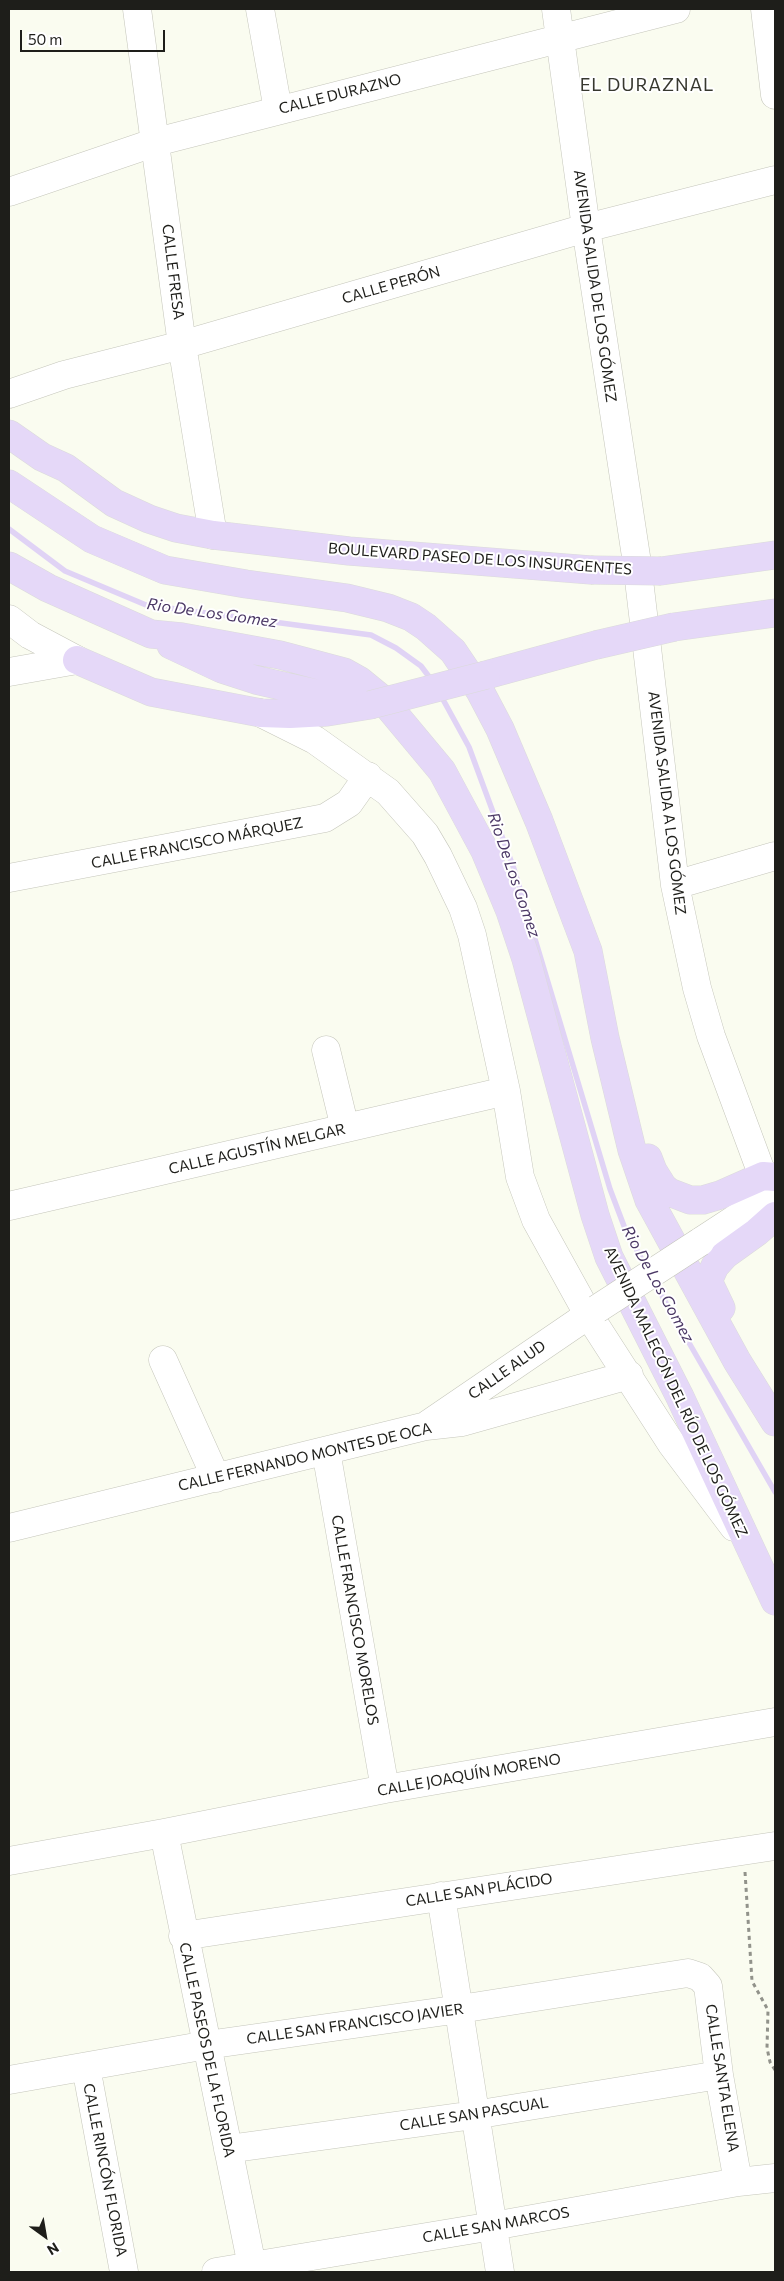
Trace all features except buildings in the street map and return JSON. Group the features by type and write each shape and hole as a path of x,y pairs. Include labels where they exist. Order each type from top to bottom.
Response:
{"main road":[{"path":"9,434 42,458 66,468 114,503 149,519 176,528 213,535"},
{"path":"9,484 92,539 166,570 246,584 347,598 388,608 411,617 426,626 453,651 480,691 500,729 539,822 616,1022 624,1065 648,1161 658,1181 675,1194 690,1200 703,1200 720,1195 772,1194 758,1232 725,1255 715,1266 709,1279 711,1289 718,1304 742,1338 775,1394"},
{"name":"BOULEVARD PASEO DE LOS INSURGENTES","path":"213,535 350,551 591,570 649,567 775,555"},
{"name":"AVENIDA MALECÓN DEL RÍO DE LOS GÓMEZ","path":"9,566 48,588 151,634 182,637 280,655 344,672 360,681 382,699 442,771 485,851 510,911 526,960 595,1215 609,1257 713,1467 775,1600"},
{"path":"261,713 318,713 367,705 596,645 674,627 775,613"},
{"path":"151,634 222,669 296,690 344,698 367,705"},
{"name":"AVENIDA MALECÓN DEL RÍO DE LOS GÓMEZ","path":"77,660 151,692 261,713"},
{"path":"588,951 605,1038 632,1150 649,1200 737,1361 775,1422"}],"street":[{"name":"CALLE FRESA","path":"137,9 182,345 213,535"},
{"path":"260,9 278,110"},
{"name":"AVENIDA SALIDA DE LOS GÓMEZ","path":"556,9 586,228 649,567"},
{"name":"CALLE DURAZNO","path":"9,192 156,142 560,37 676,9"},
{"path":"766,9 775,95"},
{"name":"CALLE PERÓN","path":"9,394 64,375 182,345 586,228 775,180"},
{"path":"9,422 66,468"},
{"name":"AVENIDA SALIDA A LOS GÓMEZ","path":"649,567 675,884 697,988 708,1026 772,1194"},
{"name":"AVENIDA MALECÓN DEL RÍO DE LOS GÓMEZ","path":"9,618 30,635 77,660"},
{"path":"9,672 77,660"},
{"name":"AVENIDA MALECÓN DEL RÍO DE LOS GÓMEZ","path":"261,713 315,740 368,776 399,802 425,834 451,880 464,908 487,1000 506,1091 520,1177 530,1205 550,1247 593,1311 629,1375 671,1443 750,1548"},
{"name":"CALLE FRANCISCO MÁRQUEZ","path":"9,878 325,818 349,803 368,776"},
{"path":"675,884 775,856"},
{"path":"326,1050 346,1128"},
{"name":"CALLE AGUSTÍN MELGAR","path":"9,1206 506,1091"},
{"name":"CALLE ALUD","path":"426,1426 593,1311 772,1194"},
{"path":"162,1360 216,1478"},
{"name":"CALLE FERNANDO MONTES DE OCA","path":"9,1528 426,1426 462,1422 629,1375"},
{"name":"CALLE FRANCISCO MORELOS","path":"326,1451 384,1789"},
{"name":"CALLE JOAQUÍN MORENO","path":"9,1861 164,1833 384,1789 775,1722"},
{"name":"CALLE PASEOS DE LA FLORIDA","path":"164,1833 183,1936 252,2266"},
{"name":"CALLE SAN PLÁCIDO","path":"183,1936 775,1846"},
{"path":"442,1896 474,2115 500,2272"},
{"name":"CALLE SAN FRANCISCO JAVIER","path":"9,2080 207,2045 460,2009 688,1973 700,1977"},
{"name":"CALLE SANTA ELENA","path":"700,1977 708,1986 719,2075 738,2182"},
{"name":"CALLE RINCÓN FLORIDA","path":"86,2067 124,2272"},
{"name":"CALLE SAN PASCUAL","path":"228,2149 474,2115 719,2075"},
{"name":"CALLE SAN MARCOS","path":"216,2272 493,2226 738,2182 775,2178"}],"path":[{"path":"743,1850 752,1981 768,2010 767,2048 770,2062 775,2070"}],"waterway":[{"name":"Rio De Los Gomez","path":"9,529 65,571 146,605 371,635 396,648 421,666 433,682"},
{"name":"Rio De Los Gomez","path":"440,694 469,747 514,869 610,1189 624,1226 647,1269"},
{"name":"Rio De Los Gomez","path":"654,1282 775,1492"}],"district":[{"name":"EL DURAZNAL","path":"647,85"}]}
